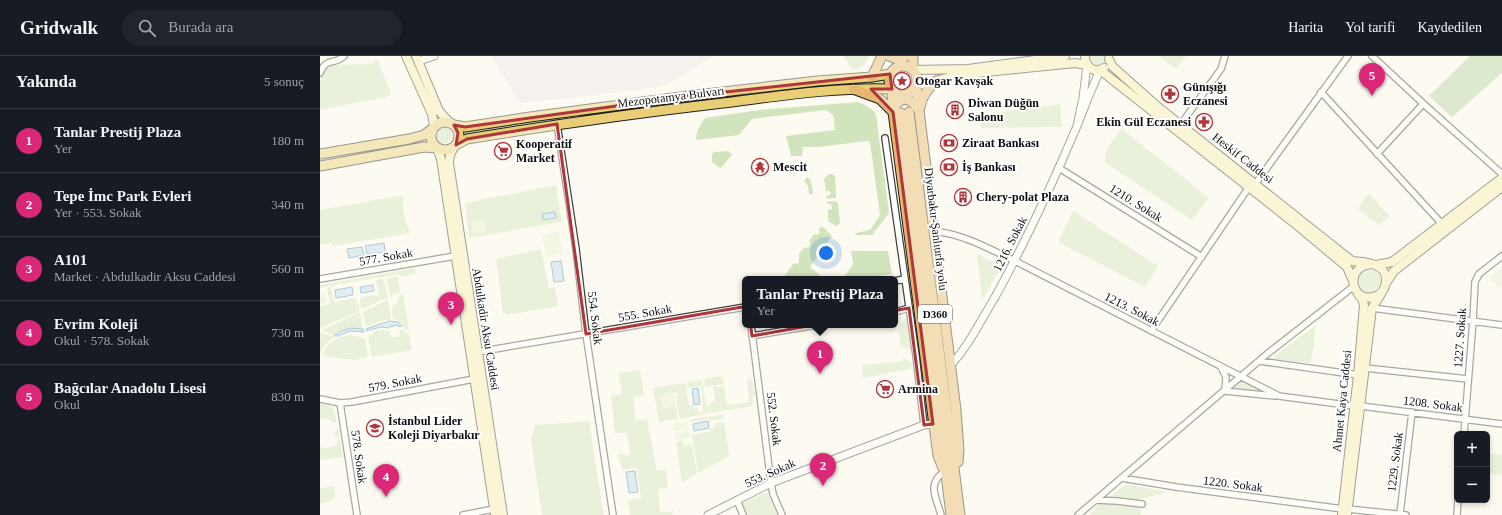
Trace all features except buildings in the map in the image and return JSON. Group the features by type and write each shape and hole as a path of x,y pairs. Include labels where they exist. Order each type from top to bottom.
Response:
{"highway":[{"path":"872,77 882,56"},
{"path":"886,56 890,74 889,82 901,113 928,425 938,456 949,476"},
{"path":"889,56 900,60 906,56"},
{"path":"913,56 913,70"},
{"path":"890,74 893,70 901,66 909,67 913,70 917,77 916,86 951,365 959,450 949,476"},
{"path":"919,110 921,100 926,92 938,80"},
{"path":"892,89 896,92 905,94 913,90 916,86"},
{"path":"853,89 880,99 901,113"},
{"path":"901,113 896,103 900,100 907,99 913,102 919,110"},
{"name":"Diyarbakır-Şanlıurfa yolu","path":"901,113 949,476 951,515"},
{"name":"Diyarbakır-Şanlıurfa yolu","path":"949,476 960,515"}],"main road":[{"path":"406,56 432,114 433,128 431,137 436,148"},
{"path":"913,70 968,69 1065,56"},
{"path":"1085,56 1087,65"},
{"path":"916,86 958,75 1075,63 1087,65 1093,70 1100,70 1107,66 1109,58"},
{"name":"Heskif Caddesi","path":"1109,58 1112,66 1253,185 1352,261 1373,265"},
{"path":"320,166 424,147 447,150 455,146 458,141 458,132 440,111 418,59"},
{"path":"1100,70 1253,185"},
{"name":"Mezopotamya Bulvarı","path":"452,124 465,127 530,116 688,96 890,74"},
{"name":"Mezopotamya Bulvarı","path":"455,146 467,139 557,124 803,93 853,89 892,89"},
{"path":"320,154 409,139 424,135 444,122 452,124"},
{"name":"Abdulkadir Aksu Caddesi","path":"455,146 449,163 477,352 504,515"},
{"name":"Abdulkadir Aksu Caddesi","path":"436,148 440,159 495,512"},
{"path":"1502,178 1392,262 1365,265 1357,270 1355,286 1366,297 1377,296 1382,292 1386,282 1394,271 1502,187"},
{"name":"Ahmet Kaya Caddesi","path":"1253,185 1347,267 1364,305 1357,406 1345,512"},
{"path":"1373,265 1384,272 1386,282"},
{"name":"Ahmet Kaya Caddesi","path":"1357,406 1365,368 1372,308 1382,292"}],"street":[{"path":"320,73 326,62 341,59 344,56"},
{"path":"418,59 434,56"},
{"path":"1181,124 1221,69 1225,56"},
{"path":"1151,332 1253,185 1348,56"},
{"path":"1372,56 1423,104 1502,174"},
{"path":"1077,126 1083,98 1087,65"},
{"path":"1077,126 1100,70"},
{"path":"1321,92 1442,224"},
{"path":"1377,154 1423,104"},
{"name":"554. Sokak","path":"557,124 613,515"},
{"name":"1216. Sokak","path":"951,365 972,337 1015,261 1077,126"},
{"path":"885,138 904,279 928,425"},
{"name":"1210. Sokak","path":"1059,168 1202,257"},
{"name":"1213. Sokak","path":"933,231 957,234 1015,261 1151,332 1279,396 1357,406"},
{"name":"577. Sokak","path":"320,279 455,256"},
{"name":"1227. Sokak","path":"1464,431 1475,282 1477,277 1502,256"},
{"path":"898,280 904,279"},
{"path":"1078,515 1259,361 1355,286"},
{"name":"555. Sokak","path":"477,352 742,308"},
{"path":"898,311 909,308"},
{"path":"1372,308 1502,325"},
{"name":"552. Sokak","path":"751,328 771,483 773,494 782,515"},
{"path":"752,336 799,328"},
{"path":"1259,361 1358,375"},
{"path":"1220,366 1226,377 1225,391"},
{"path":"1365,368 1468,379"},
{"name":"579. Sokak","path":"320,398 340,402 352,402 474,379"},
{"path":"1225,391 1279,396"},
{"name":"578. Sokak","path":"340,402 357,515"},
{"name":"1208. Sokak","path":"1357,406 1502,424"},
{"name":"1229. Sokak","path":"1403,515 1412,412"},
{"name":"553. Sokak","path":"708,515 771,483 928,425"},
{"path":"941,515 934,497 934,488 938,476 949,476"},
{"name":"1220. Sokak","path":"1122,478 1176,488 1345,512 1403,515"},
{"path":"737,500 743,515"},
{"path":"1096,500 1142,504"},
{"path":"1457,515 1458,503"},
{"path":"463,515 495,512"}],"highlighted area":[{"path":"890,74 892,89 871,89 893,112 933,424 924,425 909,308 752,336 748,306 586,334 557,124 467,139 456,145 458,133 454,125 465,127 688,96"}],"shaded area":[{"path":"491,56 714,56 664,86 520,103"}],"green space":[{"path":"843,56 869,56 864,65 855,70 851,68"},
{"path":"1088,56 1107,56 1107,61 1104,67 1092,67"},
{"path":"1159,56 1187,56 1175,69"},
{"path":"1470,56 1502,56 1502,73 1452,117 1429,96"},
{"path":"377,59 391,93 387,97 320,110 320,82 326,65 372,64"},
{"path":"899,72 905,72 910,77 908,86 905,88 899,88 894,83 894,77"},
{"path":"886,77 887,88 876,85 833,86 559,119 463,137 462,132 535,119"},
{"path":"857,102 870,108 876,115 889,213 872,235 855,235 856,233 870,230 880,215 870,142 867,141 818,147 803,147 802,156 791,156 786,136 835,130 833,115 826,110 752,119 739,135 696,140 697,131 705,118 759,110"},
{"path":"1060,104 1062,127 981,128 980,115"},
{"path":"443,126 447,127 451,131 451,139 447,143 443,144 439,143 435,139 434,135 435,131 439,127"},
{"path":"1121,128 1209,198 1192,220 1105,163 1105,153"},
{"path":"425,139 426,143 320,162 320,158"},
{"path":"728,151 732,154 721,168 712,162 712,154 715,152"},
{"path":"787,162 798,169 795,174 784,165 784,163"},
{"path":"829,174 835,176 836,198 827,199 826,196 830,195 831,193 826,191 824,179"},
{"path":"807,177 811,181 813,194 809,194 808,186 804,181"},
{"path":"556,185 562,222 469,238 465,203"},
{"path":"1369,194 1390,216 1379,225 1357,209"},
{"path":"403,195 404,215 411,233 333,246 331,243 320,245 320,210"},
{"path":"835,201 838,203 840,223 836,226 828,221 828,210 832,209 831,204 827,204 827,202"},
{"path":"1073,211 1158,266 1145,287 1058,242"},
{"path":"484,219 486,232 473,234 471,221"},
{"path":"822,226 832,236 810,267 821,276 784,276 793,264 799,263 799,254 805,247 808,248 811,244 809,241 814,234 818,235 820,232 818,230"},
{"path":"559,232 563,253 546,256 542,235"},
{"path":"541,249 549,288 555,287 558,306 507,315 503,313 496,259"},
{"path":"851,251 888,251 892,274 879,276 845,276 853,264"},
{"path":"977,254 1000,265 1001,268 982,300"},
{"path":"1502,267 1502,286 1499,288 1490,277"},
{"path":"415,268 416,273 401,277 399,274 320,288 320,285"},
{"path":"1370,270 1378,273 1381,281 1378,289 1370,292 1362,289 1359,281 1362,273"},
{"path":"398,276 400,292 390,297 387,278"},
{"path":"384,279 388,297 362,309 360,301 361,297 379,295 376,280"},
{"path":"331,287 334,302 355,298 360,311 320,328 320,306 330,304 327,288"},
{"path":"325,293 327,303 320,304 320,294"},
{"path":"403,294 409,331 393,319 392,308 398,301 399,295"},
{"path":"388,300 391,319 380,321 366,327 363,312"},
{"path":"360,312 363,329 348,329 334,336 322,330"},
{"path":"907,316 912,351 901,346 898,328"},
{"path":"1316,325 1311,363 1274,359 1275,356"},
{"path":"403,329 409,334 412,350 372,357 368,339 373,332 380,330 390,331 391,338 400,336 399,330"},
{"path":"320,332 335,337 326,344 321,354 320,353"},
{"path":"352,335 365,339 368,357 355,360 323,356 330,343 337,338"},
{"path":"903,358 912,363 911,369 863,378 862,365 903,361"},
{"path":"640,370 644,396 633,397 636,420 647,419 657,471 666,469 668,488 658,489 660,511 674,511 672,515 630,515 628,500 641,498 637,468 622,470 618,455 630,454 627,433 615,433 611,396 622,394 618,373"},
{"path":"720,376 723,378 724,384 705,387 704,379"},
{"path":"752,379 755,397 752,398 753,406 711,413 710,403 715,402 713,387 724,386 727,405 749,402 747,380"},
{"path":"702,380 704,392 702,393 701,386 688,388 687,382"},
{"path":"1242,381 1263,392 1234,389 1236,384"},
{"path":"686,383 687,393 679,395 678,393 675,394 675,392 661,394 663,408 676,406 678,419 659,422 653,388"},
{"path":"690,389 694,409 698,408 698,412 703,412 702,395 704,394 706,404 709,404 710,413 680,419 676,396 687,394 689,405 692,405"},
{"path":"673,392 676,406 663,408 661,394"},
{"path":"320,403 329,405 333,409 337,423 320,418"},
{"path":"723,414 724,419 709,421 709,419 690,422 690,420"},
{"path":"589,421 604,515 542,515 531,440 535,425"},
{"path":"687,421 688,429 674,431 673,423"},
{"path":"724,422 729,456 698,473 692,435 711,431 710,428 715,427 715,423"},
{"path":"338,429 343,457 320,460 320,447 327,448 337,445 338,436 332,435"},
{"path":"688,430 690,438 676,440 675,433"},
{"path":"683,440 684,446 692,444 697,473 682,483 676,442"},
{"path":"1490,453 1502,455 1502,475 1490,473"},
{"path":"1126,484 1167,492 1134,501 1108,498"},
{"path":"334,486 335,497 328,502 320,504 320,488"},
{"path":"767,492 777,515 747,515 742,503"},
{"path":"1101,503 1118,503 1140,508 1141,515 1089,515"}],"water":[{"path":"555,212 556,218 543,220 542,214"},
{"path":"384,243 385,252 367,254 365,246"},
{"path":"362,247 364,255 349,258 347,249"},
{"path":"561,261 564,281 554,282 551,262"},
{"path":"373,285 374,291 361,293 360,287"},
{"path":"352,287 353,295 336,298 335,290"},
{"path":"389,321 398,322 402,326 399,327 398,325 389,328 381,327 366,331 366,329"},
{"path":"351,328 363,329 364,332 350,331 334,336 341,331"},
{"path":"698,388 700,404 694,405 692,389"},
{"path":"708,421 709,428 694,431 693,424"},
{"path":"635,471 638,492 629,493 626,472"}],"tunnel":[{"path":"894,56 901,113"},
{"path":"903,56 909,112"}],"place":[{"name":"Otogar Kavşak","path":"902,81"},
{"name":"Günışığı Eczanesi","path":"1170,94"},
{"name":"Bağcılar Anadolu Lisesi","path":"1372,96"},
{"name":"Diwan Düğün Salonu","path":"955,110"},
{"name":"Ekin Gül Eczanesi","path":"1204,122"},
{"name":"Ziraat Bankası","path":"949,143"},
{"name":"Kooperatif Market","path":"503,151"},
{"name":"Mescit","path":"760,167"},
{"name":"İş Bankası","path":"949,167"},
{"name":"Chery-polat Plaza","path":"963,197"},
{"name":"A101","path":"451,325"},
{"name":"Tanlar Prestij Plaza","path":"820,374"},
{"name":"Armina","path":"885,389"},
{"name":"İstanbul Lider Koleji Diyarbakır","path":"375,428"},
{"name":"Tepe İmc Park Evleri","path":"823,486"},
{"name":"Evrim Koleji","path":"386,497"}]}
